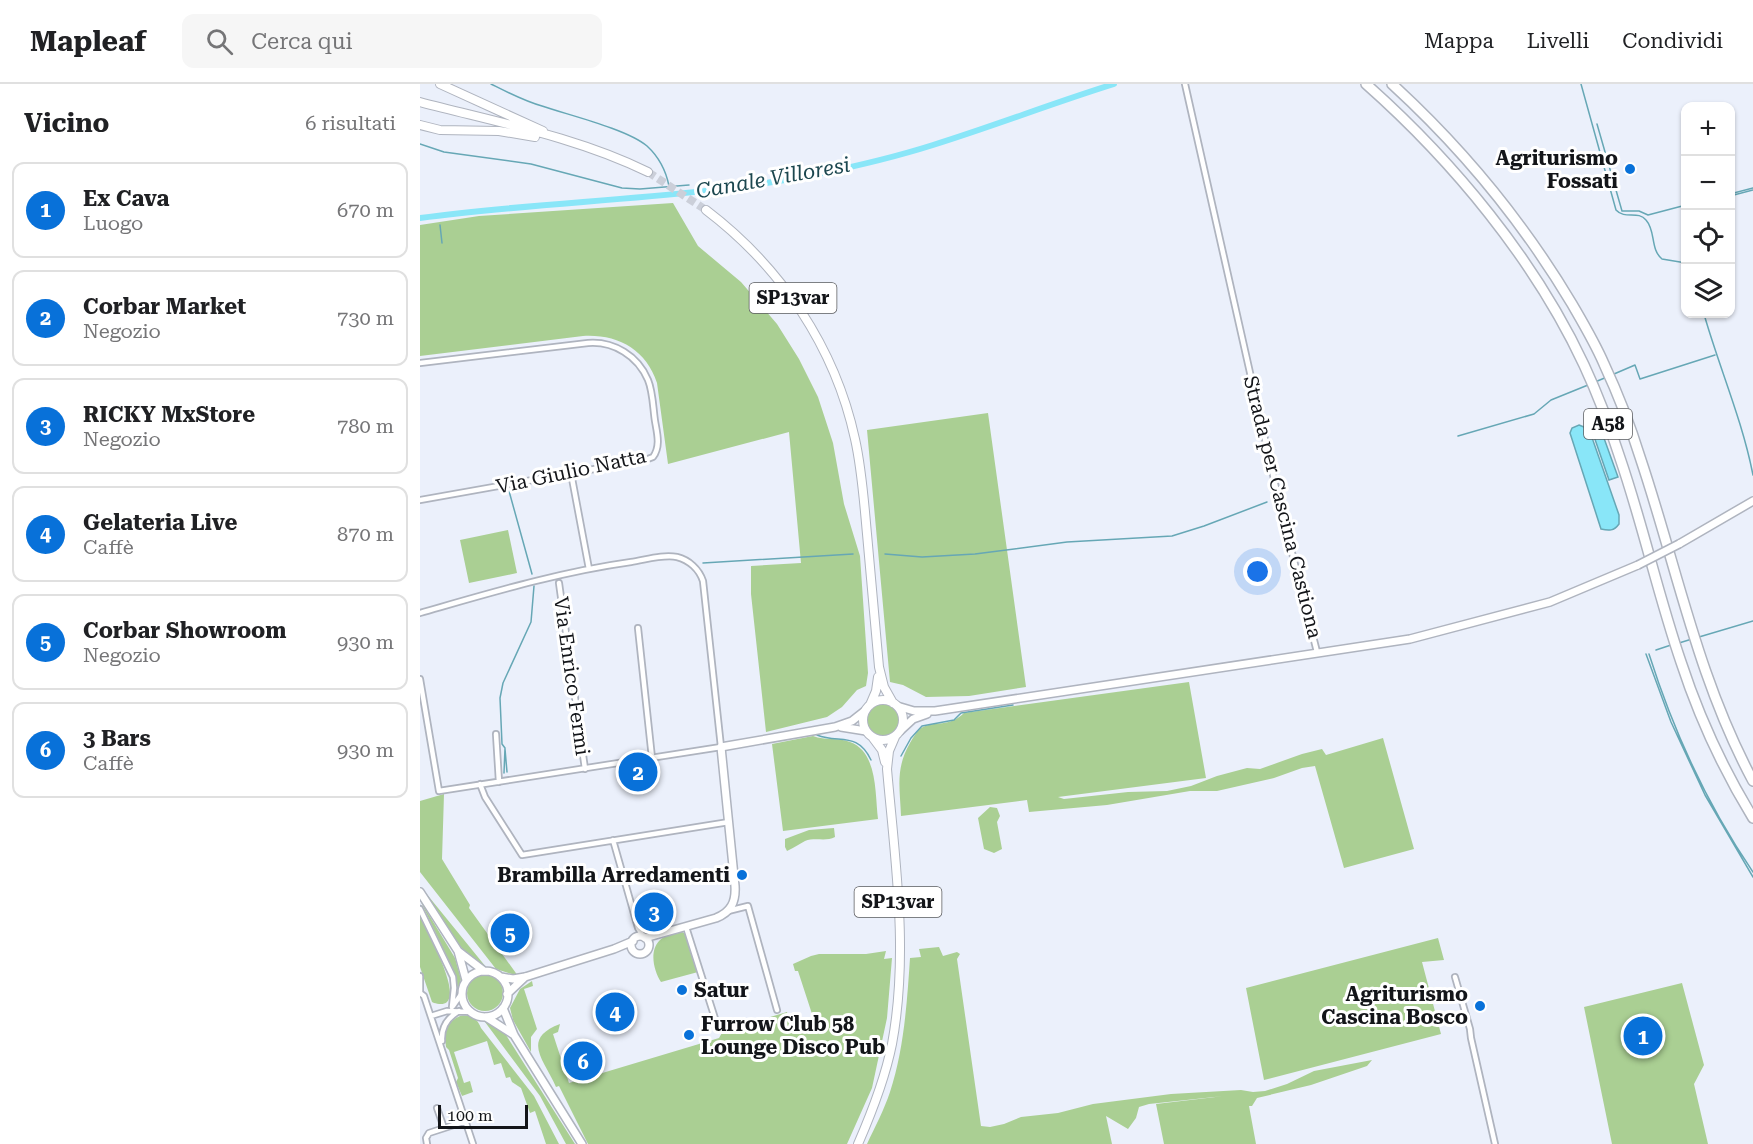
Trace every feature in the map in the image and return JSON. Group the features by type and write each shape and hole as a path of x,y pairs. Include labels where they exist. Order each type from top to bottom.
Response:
{"highway":[{"name":"A58","path":"1366,84 1432,148 1483,207 1534,278 1581,359 1609,425 1623,467 1685,676 1720,758 1753,818"},
{"name":"A58","path":"1392,84 1448,140 1505,207 1556,279 1600,355 1628,423 1653,496 1701,663 1726,726 1753,781"}],"main road":[{"path":"440,84 566,141"},
{"path":"420,102 566,141 648,172"},
{"path":"420,125 440,130 499,131 566,141"},
{"name":"SP13var","path":"706,210 752,249 786,289 819,340 840,388 854,431 862,476 879,666 884,687 903,717 890,749 887,769"},
{"name":"SP13var","path":"858,1144 875,1102 889,1057 896,1019 901,959 887,769 882,750 869,734 863,721 877,686 879,666"},
{"path":"868,708 883,700 895,704"},
{"path":"869,734 884,740 897,734"}],"street":[{"name":"Strada per Cascina Castiona","path":"1185,84 1278,497 1317,652"},
{"name":"Via Giulio Natta","path":"420,363 593,343 614,347 628,355 640,367 649,384 658,446 653,457 645,460 420,500"},
{"path":"571,473 589,569"},
{"path":"895,704 914,711 935,711 1426,635 1550,602 1638,565 1753,501"},
{"path":"420,613 589,569 669,556 689,562 699,572 702,581 722,747 735,897 728,911"},
{"name":"Via Enrico Fermi","path":"559,583 585,769"},
{"path":"638,628 652,758"},
{"path":"420,683 439,791 835,727 852,721 868,708"},
{"path":"897,734 913,718 935,711"},
{"path":"835,727 853,728 869,734"},
{"path":"496,734 498,782"},
{"path":"480,784 484,797 522,855 729,822"},
{"path":"613,840 639,938 649,946"},
{"path":"420,892 458,951 466,980 462,993 450,1009"},
{"path":"458,951 484,971 509,978 525,977 614,949 639,938 686,927 748,906 777,1011"},
{"path":"420,909 453,977 454,988 450,1009"},
{"path":"686,927 718,1028"},
{"path":"614,949 644,953 662,934"},
{"path":"635,951 632,946 639,938"},
{"path":"466,980 477,972 484,971"},
{"path":"420,976 420,993 424,996 443,1050 473,1144"},
{"path":"499,976 504,981 507,994"},
{"path":"486,1017 502,1008 507,994 525,977"},
{"path":"1455,977 1470,1029 1495,1144"},
{"path":"462,993 465,1005 471,1012"},
{"path":"502,1008 514,1035 582,1144"},
{"path":"431,1016 450,1009 471,1012 486,1017 514,1035"},
{"path":"443,1050 442,1029 450,1016 459,1011"},
{"path":"437,1107 444,1128"},
{"path":"427,1144 428,1135 465,1121"}],"green space":[{"path":"673,203 698,246 741,282 777,324 799,359 818,397 833,443 844,504 860,556 868,673 866,686 857,690 842,707 827,717 766,732 751,594 751,566 801,563 789,432 668,464 657,383 646,361 629,346 618,341 583,336 420,356 420,225 479,216"},
{"path":"988,413 1026,687 969,696 926,697 903,685 890,682 867,430"},
{"path":"508,530 517,573 469,583 460,540"},
{"path":"1189,682 1206,778 1058,797 1064,799 1128,792 1167,791 1191,786 1247,768 1260,769 1322,749 1326,755 1383,738 1414,849 1344,868 1315,766 1217,791 1190,791 1107,805 1029,812 1027,800 901,816 900,770 902,761 910,743 921,728 953,721 964,713"},
{"path":"883,703 895,708 900,720 895,732 883,737 871,732 866,720 871,708"},
{"path":"813,736 850,742 866,755 873,775 878,819 783,831 772,744"},
{"path":"444,794 442,859 470,905 469,908 518,976 496,969 420,872 420,801"},
{"path":"990,807 997,808 1000,816 997,822 1002,849 994,853 984,849 978,818"},
{"path":"834,828 835,837 805,841 787,851 785,847 785,839 809,830"},
{"path":"425,892 486,967 476,962 459,945"},
{"path":"420,900 455,958 461,979 458,992 456,976"},
{"path":"420,917 446,974 450,995 444,1004 432,1002 420,967"},
{"path":"682,932 686,934 698,972 661,982 656,972 653,956 656,945 664,937"},
{"path":"1438,938 1444,960 1422,962 1441,1034 1264,1080 1246,988"},
{"path":"939,947 943,956 957,952 960,954 957,959 981,1126 990,1127 1021,1117 1058,1113 1093,1104 1171,1094 1265,1091 1287,1084 1314,1071 1372,1060 1367,1066 1311,1085 1257,1098 1252,1106 1249,1106 1256,1144 1164,1144 1156,1104 1224,1096 1149,1104 1139,1107 1136,1118 1128,1129 1106,1116 1112,1144 867,1144 888,1099 899,1059 910,958 921,957 919,949"},
{"path":"886,951 884,959 892,958 887,1018 872,1088 847,1144 588,1144 539,1051 538,1044 541,1037 548,1030 560,1024 558,1032 553,1034 569,1083 719,1038 723,1031 787,1012 790,1023 813,1017 798,971 795,971 793,964 819,954 866,954"},
{"path":"485,975 498,980 503,993 498,1006 485,1011 472,1006 467,993 472,980"},
{"path":"532,981 533,986 524,989 537,1029 531,1037 531,1052 513,1020 510,1008 520,989"},
{"path":"1682,983 1704,1065 1694,1084 1708,1144 1612,1144 1584,1007"},
{"path":"460,1016 470,1016 478,1022 534,1096 559,1144 546,1144 535,1111 530,1113 521,1088 512,1082 510,1077 506,1078 501,1063 494,1065 487,1041 454,1052 464,1083 470,1081 473,1092 462,1096 456,1082 458,1078 446,1047 445,1037 448,1025"},
{"path":"489,1021 506,1035 575,1144 566,1144 540,1096 485,1022"}],"water":[{"path":"1596,416 1618,477 1609,480 1588,419"},
{"path":"1579,425 1589,429 1619,515 1619,524 1611,530 1601,529 1570,433 1572,428"}],"waterway":[{"path":"491,84 529,102 612,128 638,140 647,146 658,160 669,186"},
{"name":"Canale Villoresi","path":"420,218 519,207 669,195 769,183 818,174 919,149 1114,84"},
{"path":"1581,84 1616,210 1623,214 1643,217 1651,229 1658,255 1662,259 1681,262"},
{"path":"1597,124 1622,211 1639,211 1648,215 1681,206"},
{"path":"420,144 444,152 531,164 622,188 640,189 689,185"},
{"path":"1735,193 1753,188"},
{"path":"1735,195 1753,190"},
{"path":"440,225 442,243"},
{"path":"1705,318 1743,434 1753,475"},
{"path":"1614,374 1635,365 1640,379 1715,355"},
{"path":"1595,382 1607,377"},
{"path":"1458,436 1534,414 1551,400 1588,385"},
{"path":"509,491 532,574"},
{"path":"885,554 922,557 975,554 1067,542 1172,536 1267,502"},
{"path":"703,563 853,554"},
{"path":"504,773 505,748 502,744 500,698 503,683 531,622 534,586"},
{"path":"1699,637 1753,621"},
{"path":"1679,643 1692,639"},
{"path":"1656,650 1671,645"},
{"path":"1646,654 1671,722 1705,795 1753,877"},
{"path":"1649,654 1669,711 1693,767 1721,821 1753,872"},
{"path":"901,756 911,738 922,726 954,720 961,713 1013,705"},
{"path":"817,735 854,742 866,751 871,760"},
{"path":"505,749 507,772"}],"tunnel":[{"path":"648,172 706,210"}],"place":[{"name":"Agriturismo Fossati","path":"1630,169"},
{"name":"Corbar Market","path":"638,772"},
{"name":"Brambilla Arredamenti","path":"742,875"},
{"name":"RICKY MxStore","path":"654,912"},
{"name":"Corbar Showroom","path":"510,933"},
{"name":"Satur","path":"682,990"},
{"name":"Agriturismo Cascina Bosco","path":"1480,1006"},
{"name":"Gelateria Live","path":"615,1012"},
{"name":"Furrow Club 58 Lounge Disco Pub","path":"689,1035"},
{"name":"Ex Cava","path":"1643,1036"},
{"name":"3 Bars","path":"583,1061"}]}
